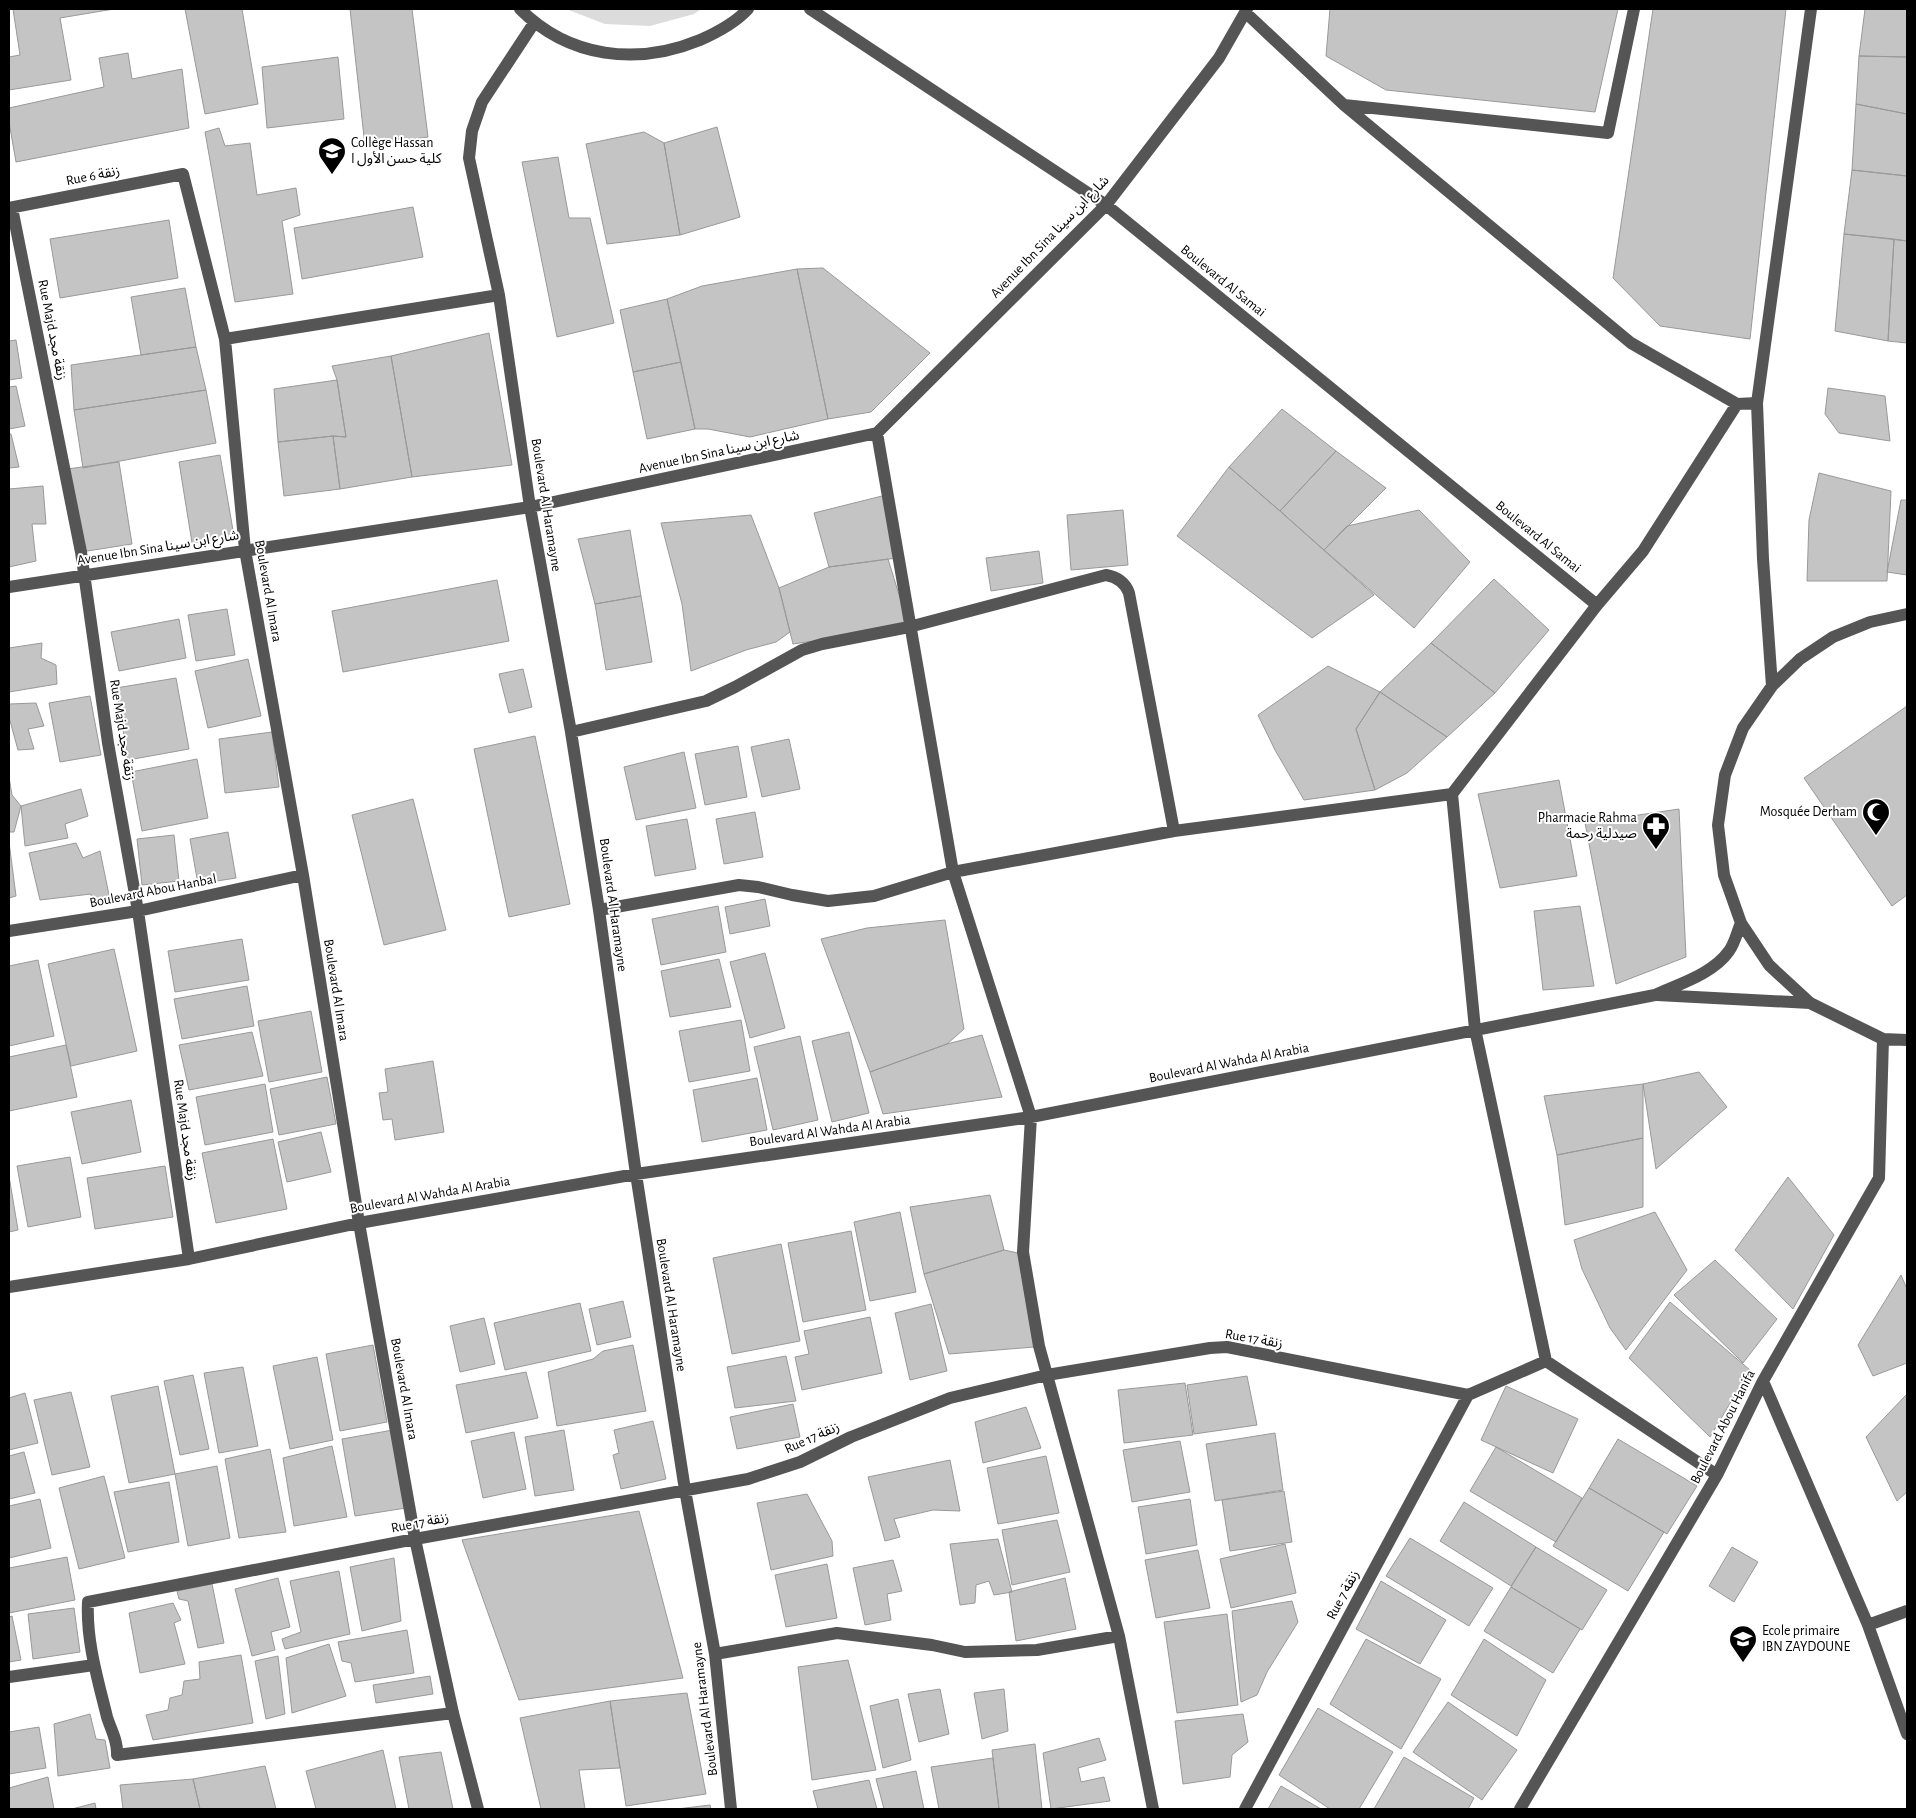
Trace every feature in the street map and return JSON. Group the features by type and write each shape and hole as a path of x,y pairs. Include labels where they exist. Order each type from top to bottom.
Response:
{"street":[{"path":"520,9 534,23 567,42 604,53 642,55 679,48 715,33 748,9"},
{"name":"Boulevard Al Samai","path":"810,9 1106,205 1597,605"},
{"path":"1344,105 1608,133 1634,9"},
{"path":"1772,686 1763,559 1757,404 1811,9"},
{"path":"1247,11 1344,105 1631,343 1737,404 1757,404"},
{"name":"Avenue Ibn Sina شارع ابن سينا","path":"9,587 530,507 877,433 1106,205 1219,58 1247,11"},
{"name":"Boulevard Al Haramayne","path":"534,23 482,102 472,131 469,158 499,295 530,507 571,732 685,1490 715,1654 731,1809"},
{"name":"Rue 6 زنقة","path":"10,208 183,174"},
{"name":"Boulevard Al Imara","path":"183,174 225,339 245,550 302,875 359,1223 415,1539 453,1712 478,1809"},
{"name":"Rue Majd زنقة مجد","path":"10,208 84,574 108,743 138,912 189,1259"},
{"path":"225,339 499,295"},
{"path":"1716,1475 1546,1361 1475,1029 1452,794 1597,605 1643,551 1737,404"},
{"path":"877,433 953,872 1031,1117 1023,1252 1039,1346 1119,1636 1152,1809"},
{"path":"571,732 706,700 736,687 802,650 822,644 910,627 1106,575 1112,576 1124,583 1129,593 1174,831"},
{"path":"1907,614 1870,622 1833,637 1800,659 1772,686 1743,728 1725,775 1718,826 1724,875 1741,922 1769,965 1810,1003 1883,1039 1907,1040"},
{"path":"599,910 739,885 828,901 874,896 953,872 1174,831 1452,794"},
{"name":"Boulevard Abou Hanbal","path":"9,931 138,912 302,875"},
{"name":"Boulevard Al Wahda Al Arabia","path":"1655,995 1699,974 1720,961 1735,940 1741,922"},
{"name":"Boulevard Al Wahda Al Arabia","path":"9,1287 189,1259 359,1223 636,1174 1031,1117 1655,995 1810,1003"},
{"name":"Boulevard Abou Hanifa","path":"1520,1809 1716,1475 1763,1381 1879,1178 1883,1039"},
{"name":"Rue 17 زنقة","path":"94,1665 87,1612 88,1602 415,1539 748,1479 800,1462 851,1437 950,1398 1047,1376 1227,1346 1468,1395"},
{"path":"1468,1395 1546,1361"},
{"path":"1763,1381 1868,1625 1907,1734"},
{"name":"Rue 7 زنقة","path":"1245,1809 1468,1395"},
{"path":"1868,1625 1907,1611"},
{"path":"715,1654 837,1633 932,1644 965,1652 1037,1650 1119,1636"},
{"path":"9,1677 94,1665 109,1724 116,1740 117,1754 453,1712"}],"shaded area":[{"path":"566,9 701,9 694,14 650,26 605,24"}],"building":[{"path":"13,9 114,9 60,18 71,80 9,90 9,57 20,55"},
{"path":"185,9 242,9 258,104 205,114"},
{"path":"350,9 412,9 428,137 365,146"},
{"path":"1330,9 1618,9 1595,112 1386,90 1326,56"},
{"path":"1653,9 1786,9 1750,339 1660,326 1613,278"},
{"path":"1865,9 1907,9 1907,57 1859,56"},
{"path":"128,53 132,79 182,69 189,128 16,162 9,122 9,108 104,87 99,58"},
{"path":"1859,56 1907,57 1907,114 1856,104"},
{"path":"338,57 344,119 267,128 262,67"},
{"path":"1856,104 1907,114 1907,176 1852,170"},
{"path":"717,127 740,217 680,235 664,143"},
{"path":"219,128 225,146 250,143 257,195 296,188 300,215 282,221 293,294 235,302 205,132"},
{"path":"644,132 664,143 680,235 607,244 586,144"},
{"path":"558,157 569,218 590,218 614,323 557,337 522,162"},
{"path":"1852,170 1907,176 1907,241 1844,234"},
{"path":"413,207 423,257 302,279 294,228"},
{"path":"169,220 178,278 60,298 50,239"},
{"path":"1844,234 1894,239 1888,341 1835,331"},
{"path":"1894,239 1907,241 1907,343 1888,341"},
{"path":"823,268 930,353 871,412 828,419 797,269"},
{"path":"797,269 828,419 750,437 708,429 695,429 667,299 702,286"},
{"path":"185,288 196,347 141,355 131,297"},
{"path":"667,299 681,362 633,372 620,310"},
{"path":"489,333 512,465 412,477 391,356"},
{"path":"16,340 22,378 9,380 9,341"},
{"path":"196,347 206,390 74,410 71,365"},
{"path":"391,356 412,477 340,489 333,436 346,437 337,380 332,366"},
{"path":"681,362 695,429 647,439 633,372"},
{"path":"337,380 346,437 333,436 278,442 274,389"},
{"path":"16,386 25,426 9,429 9,387"},
{"path":"1828,388 1885,396 1890,441 1839,433 1825,414"},
{"path":"206,390 216,443 83,468 74,410"},
{"path":"1282,409 1336,451 1280,511 1229,467"},
{"path":"9,434 11,434 19,467 9,468"},
{"path":"333,436 340,489 284,496 278,442"},
{"path":"1336,451 1386,488 1324,550 1280,511"},
{"path":"220,455 234,536 192,543 179,462"},
{"path":"119,462 132,544 81,552 67,469"},
{"path":"1229,467 1374,595 1312,638 1177,536"},
{"path":"1819,473 1891,491 1887,581 1807,581 1809,520"},
{"path":"43,486 46,524 32,524 36,561 9,567 9,489"},
{"path":"886,495 897,558 829,567 814,513"},
{"path":"1901,500 1907,500 1907,575 1887,572"},
{"path":"1123,510 1128,565 1071,570 1067,515"},
{"path":"1419,510 1470,562 1414,628 1324,550 1347,526"},
{"path":"751,515 779,588 790,632 776,642 746,650 691,671 682,604 661,523"},
{"path":"630,530 641,596 595,604 578,539"},
{"path":"1039,551 1043,583 991,591 986,558"},
{"path":"888,559 909,627 793,644 779,588 829,567"},
{"path":"1494,579 1549,630 1495,693 1431,643"},
{"path":"497,580 509,641 343,672 332,611"},
{"path":"641,596 652,662 606,670 595,604"},
{"path":"227,609 235,655 196,661 188,615"},
{"path":"179,619 186,658 119,671 111,632"},
{"path":"42,643 41,658 56,665 57,684 9,692 9,648"},
{"path":"1431,643 1495,693 1447,737 1380,692"},
{"path":"248,659 261,716 208,728 195,671"},
{"path":"1328,666 1380,692 1356,729 1375,790 1304,800 1275,750 1258,715"},
{"path":"523,669 532,707 509,713 499,674"},
{"path":"176,678 189,749 128,760 116,688"},
{"path":"1380,692 1447,737 1407,773 1375,790 1356,729"},
{"path":"90,696 101,755 60,762 49,703"},
{"path":"36,703 44,726 28,729 34,749 18,750 9,717 9,704"},
{"name":"Mosquée Derham","path":"1907,706 1907,895 1892,906 1804,778"},
{"path":"272,732 279,787 225,793 219,739"},
{"path":"535,736 570,904 509,917 474,749"},
{"path":"789,739 800,789 762,797 751,747"},
{"path":"738,746 747,797 705,805 695,754"},
{"path":"684,752 696,808 636,820 624,767"},
{"path":"197,759 208,818 142,831 131,772"},
{"path":"9,777 12,795 21,806 14,832 9,832"},
{"path":"1559,780 1577,876 1500,888 1478,794"},
{"path":"81,789 88,816 65,824 68,838 25,846 21,806"},
{"path":"413,799 446,930 384,945 352,815"},
{"path":"1679,809 1686,957 1616,984 1585,823"},
{"path":"755,812 763,857 724,864 716,819"},
{"path":"687,819 696,869 655,876 646,826"},
{"path":"228,832 236,878 198,884 190,839"},
{"path":"174,835 179,881 142,885 137,839"},
{"path":"9,842 16,896 9,898"},
{"path":"76,843 83,858 100,851 110,900 92,905 91,894 40,900 29,853"},
{"path":"765,899 770,926 730,934 725,907"},
{"path":"718,906 726,952 661,965 652,919"},
{"path":"1580,906 1594,986 1543,990 1534,911"},
{"path":"945,920 964,1029 947,1044 870,1072 821,939 867,928"},
{"path":"242,939 249,980 175,992 168,951"},
{"path":"114,949 137,1051 71,1066 48,964"},
{"path":"765,953 785,1028 750,1038 730,962"},
{"path":"719,959 731,1007 670,1017 661,971"},
{"path":"38,960 54,1036 9,1046 9,966"},
{"path":"247,986 254,1026 182,1039 174,999"},
{"path":"311,1011 322,1072 269,1082 258,1021"},
{"path":"741,1020 750,1071 689,1082 679,1031"},
{"path":"252,1032 263,1076 189,1090 179,1045"},
{"path":"849,1032 869,1113 832,1122 812,1041"},
{"path":"982,1035 1002,1097 883,1114 870,1072 947,1044"},
{"path":"800,1036 818,1120 773,1130 754,1047"},
{"path":"66,1045 77,1097 9,1111 9,1057"},
{"path":"433,1061 444,1132 395,1140 392,1119 383,1120 379,1093 388,1092 385,1069"},
{"path":"1699,1072 1727,1107 1656,1169 1643,1084"},
{"path":"327,1077 336,1124 279,1135 270,1089"},
{"path":"757,1078 767,1130 702,1142 693,1090"},
{"path":"265,1084 273,1132 205,1145 196,1097"},
{"path":"1643,1084 1643,1138 1557,1155 1544,1096"},
{"path":"131,1100 141,1152 82,1164 71,1112"},
{"path":"321,1132 331,1172 287,1182 278,1142"},
{"path":"1643,1138 1643,1207 1565,1225 1557,1155"},
{"path":"273,1139 287,1209 216,1223 202,1153"},
{"path":"70,1157 81,1217 28,1227 17,1166"},
{"path":"165,1166 173,1217 95,1229 87,1178"},
{"path":"9,1176 18,1230 9,1232"},
{"path":"1788,1177 1834,1235 1793,1309 1735,1250"},
{"path":"990,1195 1004,1250 924,1274 910,1207"},
{"path":"900,1212 916,1292 870,1301 854,1222"},
{"path":"1655,1212 1687,1270 1626,1350 1610,1328 1582,1269 1574,1240"},
{"path":"851,1231 866,1310 803,1322 788,1243"},
{"path":"781,1244 800,1341 732,1354 713,1258"},
{"path":"1004,1250 1018,1253 1034,1347 949,1354 924,1274"},
{"path":"1715,1260 1777,1319 1743,1363 1674,1295"},
{"path":"1901,1275 1907,1289 1907,1363 1873,1376 1858,1345"},
{"path":"623,1301 631,1337 597,1345 589,1309"},
{"path":"1670,1302 1750,1370 1710,1437 1629,1358"},
{"path":"580,1303 591,1351 505,1370 494,1323"},
{"path":"931,1304 947,1371 910,1380 895,1313"},
{"path":"870,1317 882,1373 802,1390 795,1357 809,1354 804,1331"},
{"path":"484,1318 495,1364 460,1372 450,1326"},
{"path":"373,1345 387,1422 340,1431 326,1354"},
{"path":"633,1345 646,1411 557,1426 548,1372 593,1359 603,1351"},
{"path":"786,1356 796,1401 735,1408 727,1367"},
{"path":"317,1357 333,1440 290,1449 273,1366"},
{"path":"243,1367 258,1446 219,1453 204,1373"},
{"path":"526,1372 538,1418 466,1433 456,1385"},
{"path":"193,1375 209,1449 180,1455 164,1381"},
{"path":"1247,1376 1257,1425 1194,1434 1187,1385"},
{"path":"1185,1383 1193,1435 1124,1443 1118,1390"},
{"path":"158,1386 175,1474 129,1483 111,1396"},
{"path":"1506,1386 1578,1419 1553,1473 1481,1440"},
{"path":"71,1392 90,1467 52,1475 34,1400"},
{"path":"25,1393 38,1443 9,1450 9,1398"},
{"path":"1907,1394 1907,1492 1897,1501 1866,1437"},
{"path":"793,1404 800,1437 737,1449 730,1417"},
{"path":"1026,1407 1041,1448 983,1463 975,1422"},
{"path":"653,1421 666,1479 621,1489 613,1455 619,1453 614,1430"},
{"path":"393,1430 406,1508 355,1516 342,1439"},
{"path":"564,1430 574,1490 535,1496 525,1437"},
{"path":"514,1432 526,1489 483,1498 471,1441"},
{"path":"1275,1433 1283,1490 1215,1501 1206,1444"},
{"path":"1618,1439 1697,1486 1667,1534 1589,1488"},
{"path":"1180,1441 1190,1492 1132,1502 1123,1450"},
{"path":"332,1446 347,1517 294,1526 283,1458"},
{"path":"1496,1447 1582,1498 1556,1542 1470,1491"},
{"path":"270,1449 286,1532 239,1538 225,1459"},
{"path":"24,1452 35,1493 9,1499 9,1456"},
{"path":"1046,1456 1059,1513 998,1524 987,1468"},
{"path":"950,1460 960,1511 933,1510 894,1519 900,1537 885,1541 868,1477"},
{"path":"217,1466 230,1538 188,1546 175,1474"},
{"path":"104,1476 125,1558 79,1569 59,1488"},
{"path":"169,1482 179,1542 128,1552 114,1492"},
{"path":"1589,1488 1664,1532 1628,1591 1553,1546"},
{"path":"1284,1491 1292,1542 1230,1551 1222,1500"},
{"path":"807,1494 832,1541 833,1556 771,1570 757,1503"},
{"path":"40,1499 51,1548 9,1558 9,1506"},
{"path":"1190,1499 1197,1545 1146,1554 1138,1507"},
{"path":"1464,1502 1536,1547 1511,1586 1440,1541"},
{"path":"639,1511 683,1678 519,1700 462,1540"},
{"path":"1057,1520 1070,1572 1012,1585 1002,1530"},
{"path":"1410,1538 1493,1588 1469,1626 1386,1576"},
{"path":"998,1539 1012,1592 994,1595 989,1581 976,1585 975,1603 960,1605 950,1544"},
{"path":"1285,1544 1296,1593 1231,1608 1220,1559"},
{"path":"1536,1547 1607,1590 1582,1630 1511,1587"},
{"path":"1732,1547 1758,1562 1734,1602 1709,1586"},
{"path":"1198,1550 1210,1608 1156,1618 1145,1560"},
{"path":"67,1557 75,1600 9,1613 9,1568"},
{"path":"394,1558 401,1621 362,1631 350,1567"},
{"path":"893,1560 902,1591 887,1594 891,1620 865,1625 853,1568"},
{"path":"827,1564 837,1618 786,1627 775,1575"},
{"path":"339,1571 350,1634 285,1649 282,1639 301,1632 290,1581"},
{"path":"278,1578 290,1627 271,1632 275,1650 252,1656 235,1589"},
{"path":"1065,1578 1076,1629 1016,1641 1009,1592"},
{"path":"1381,1581 1446,1620 1420,1664 1356,1629"},
{"path":"212,1584 224,1643 198,1648 188,1601 179,1599 177,1591"},
{"path":"1511,1587 1580,1629 1553,1673 1484,1631"},
{"path":"1292,1601 1298,1622 1267,1672 1257,1695 1241,1702 1232,1611"},
{"path":"173,1603 181,1620 174,1623 185,1664 140,1673 129,1613"},
{"path":"74,1608 80,1652 33,1659 28,1614"},
{"path":"1227,1614 1238,1705 1177,1713 1164,1622"},
{"path":"12,1616 21,1660 9,1662 9,1617"},
{"path":"407,1630 414,1673 355,1682 351,1663 342,1661 338,1642"},
{"path":"1366,1639 1441,1679 1401,1749 1330,1704"},
{"path":"1484,1639 1546,1680 1517,1736 1451,1695"},
{"path":"329,1644 346,1696 292,1713 286,1658"},
{"path":"241,1655 253,1723 153,1740 146,1715 168,1710 170,1698 182,1695 184,1681 200,1679 199,1662"},
{"path":"278,1656 285,1714 266,1719 255,1661"},
{"path":"848,1660 876,1770 812,1780 798,1667"},
{"path":"430,1676 433,1694 376,1703 373,1685"},
{"path":"940,1689 949,1734 919,1742 908,1694"},
{"path":"1004,1689 1008,1731 982,1739 974,1693"},
{"path":"687,1693 706,1794 626,1806 610,1701"},
{"path":"898,1699 911,1760 883,1768 870,1706"},
{"path":"610,1701 620,1768 579,1770 585,1809 541,1809 520,1718"},
{"path":"1448,1702 1517,1750 1482,1800 1413,1752"},
{"path":"1318,1708 1393,1752 1359,1809 1330,1809 1279,1775"},
{"path":"90,1714 96,1739 105,1740 110,1768 58,1776 54,1724"},
{"path":"1243,1714 1248,1742 1232,1755 1230,1777 1183,1784 1175,1721"},
{"path":"39,1727 46,1768 9,1774 9,1732"},
{"path":"1099,1738 1106,1760 1078,1768 1081,1782 1104,1777 1110,1801 1051,1809 1043,1753"},
{"path":"1035,1744 1042,1809 999,1809 992,1750"},
{"path":"383,1750 396,1809 316,1809 306,1771"},
{"path":"441,1752 453,1809 409,1809 399,1757"},
{"path":"1404,1757 1474,1798 1468,1809 1374,1809"},
{"path":"993,1758 999,1809 939,1809 931,1767"},
{"path":"265,1766 276,1809 200,1809 193,1779"},
{"path":"916,1771 924,1809 884,1809 876,1779"},
{"path":"48,1777 54,1809 9,1809 9,1788"},
{"path":"193,1779 200,1809 123,1809 120,1785"},
{"path":"869,1780 877,1809 818,1809 813,1791"},
{"path":"1281,1786 1321,1809 1268,1809"},
{"path":"95,1803 96,1809 72,1809"},
{"path":"710,1805 711,1809 677,1809"}],"place":[{"name":"Collège Hassan I كلية حسن الأول","path":"332,175"},
{"name":"Mosquée Derham","path":"1876,836"},
{"name":"Pharmacie Rahma صيدلية رحمة","path":"1656,850"},
{"name":"Ecole primaire IBN ZAYDOUNE","path":"1743,1663"}]}
